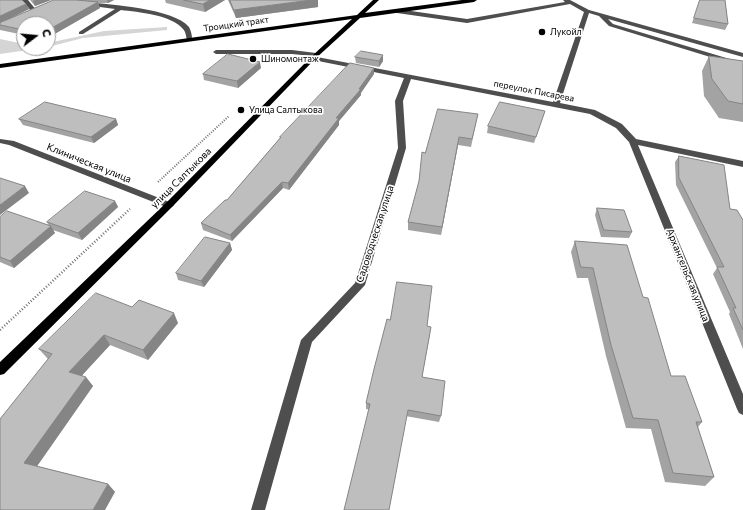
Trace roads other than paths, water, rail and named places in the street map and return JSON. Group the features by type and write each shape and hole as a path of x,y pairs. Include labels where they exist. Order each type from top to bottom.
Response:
{"main road":[{"name":"улица Салтыкова","path":"0,370 169,205 315,57 376,0"},
{"name":"Троицкий тракт","path":"0,66 474,0"}],"street":[{"path":"25,0 37,9 27,14"},
{"path":"397,11 467,22 567,1 587,11 743,55"},
{"path":"82,3 135,10 176,20 187,28 189,40"},
{"path":"81,33 120,8"},
{"path":"555,106 587,11"},
{"path":"601,15 611,25 743,65"},
{"name":"переулок Писарева","path":"216,52 292,52 408,77 592,112 619,126 633,141"},
{"name":"Садоводческая улица","path":"258,510 306,340 360,285 402,148 399,101 408,77"},
{"name":"Клиническая улица","path":"0,141 11,143 169,205"},
{"path":"633,141 743,164"},
{"name":"Архангельская улица","path":"633,141 743,409"}],"place":[{"name":"Лукойл","path":"542,32"},
{"name":"Шиномонтаж","path":"253,59"},
{"name":"Улица Салтыкова","path":"241,110"}]}
